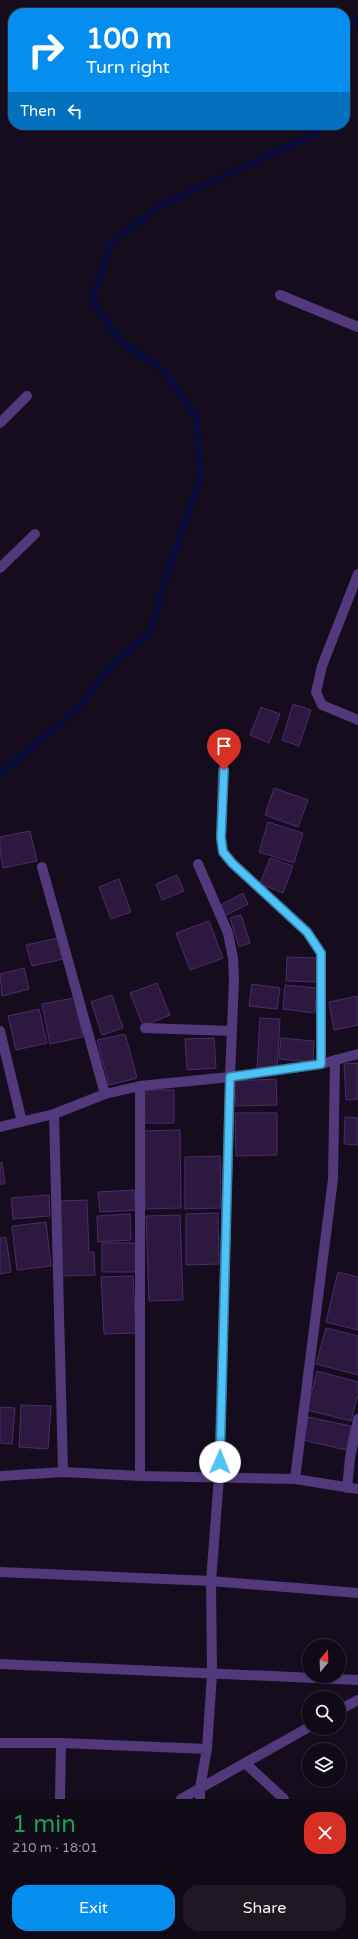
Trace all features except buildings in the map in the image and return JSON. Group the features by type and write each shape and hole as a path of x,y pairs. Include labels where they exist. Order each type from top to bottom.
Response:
{"street":[{"path":"280,294 358,327"},
{"path":"0,423 27,396"},
{"path":"0,568 35,534"},
{"path":"358,574 322,666 316,692 322,705 358,720"},
{"path":"224,770 221,838 223,852 232,863 307,932 321,953 321,1064"},
{"path":"198,864 228,933 233,958 234,980 219,1477 211,1581 212,1674 207,1749 200,1788 200,1799"},
{"path":"42,867 106,1094"},
{"path":"145,1028 232,1031"},
{"path":"0,1031 22,1122"},
{"path":"0,1127 54,1114 106,1094 140,1086 230,1077 321,1064 358,1054"},
{"path":"295,1479 334,1179 335,1060"},
{"path":"140,1086 140,1476"},
{"path":"54,1114 63,1472"},
{"path":"347,1488 354,1458 358,1419"},
{"path":"0,1476 63,1472 140,1476 295,1479 358,1489"},
{"path":"0,1572 211,1581 358,1593"},
{"path":"0,1664 358,1680"},
{"path":"346,1706 358,1700"},
{"path":"181,1799 302,1731"},
{"path":"0,1743 61,1743 207,1749"},
{"path":"60,1799 61,1743"},
{"path":"245,1763 284,1799"}],"waterway":[{"path":"350,24 358,20"},
{"path":"0,774 76,710 112,665 150,633 168,571 200,480 197,417 163,370 121,342 92,300 112,241 160,206 318,132 318,130"}],"route":[{"path":"220,1462 230,1077 321,1064 321,953 307,932 232,863 223,852 221,838 224,770"}]}
